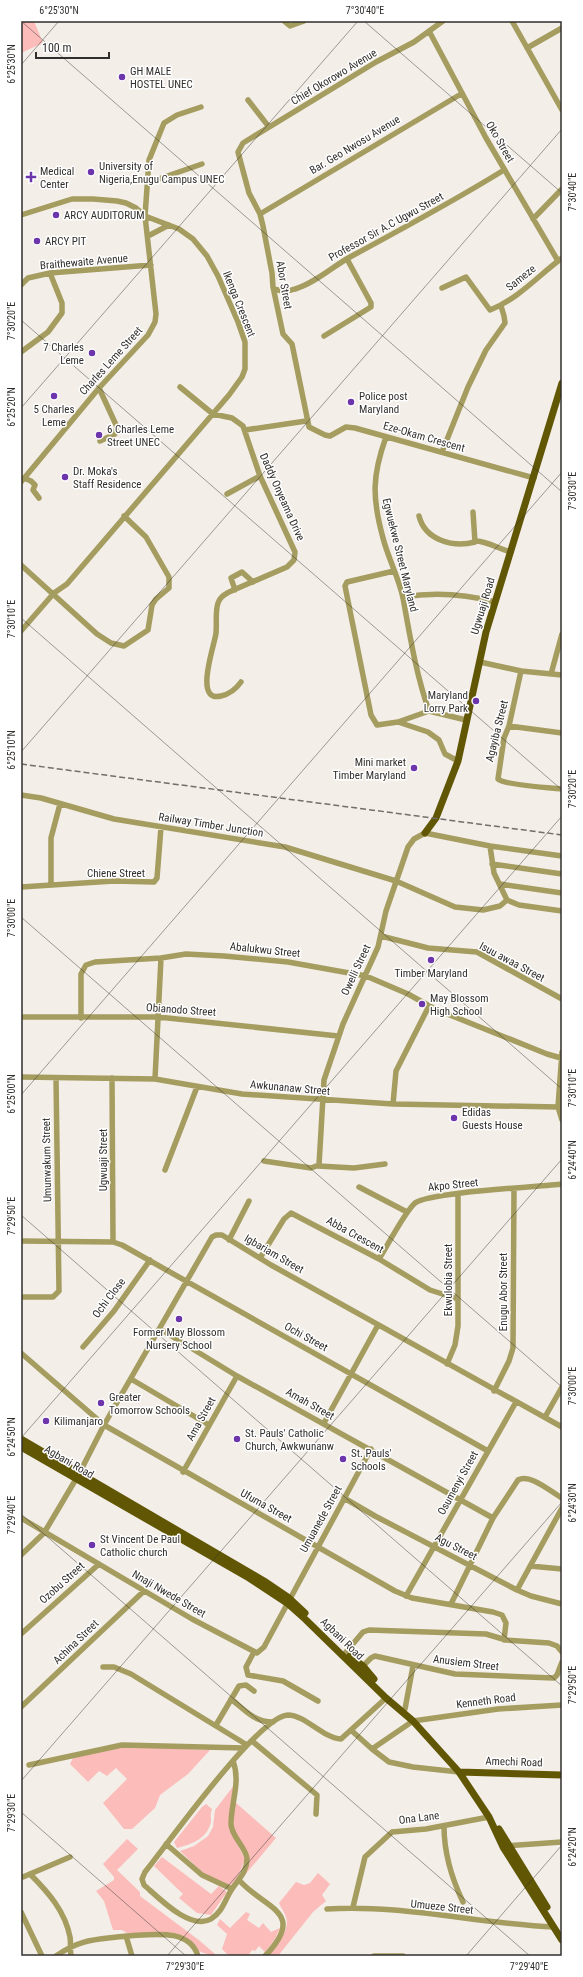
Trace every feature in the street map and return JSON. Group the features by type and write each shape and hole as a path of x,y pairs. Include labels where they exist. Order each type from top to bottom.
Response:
{"main road":[{"name":"Ugwuaji Road","path":"425,833 436,818 458,761 486,632 562,383"},
{"name":"Agbani Road","path":"21,1440 78,1476"},
{"name":"Agbani Road","path":"21,1447 78,1476 240,1566 288,1601 364,1666 370,1676 405,1710 462,1772 562,1940"},
{"name":"Agbani Road","path":"288,1601 386,1698 414,1720"},
{"name":"Agbani Road","path":"462,1772 506,1846 562,1931"},
{"name":"Amechi Road","path":"462,1772 562,1775"}],"street":[{"path":"284,21 290,26 304,21"},
{"name":"Chief Okorowo Avenue","path":"238,152 242,143 429,32 443,21"},
{"path":"512,21 527,48 560,100 562,110"},
{"path":"527,48 562,28"},
{"name":"Oko Street","path":"429,32 461,94 504,170 533,219 560,259"},
{"name":"Bar. Geo Nwosu Avenue","path":"260,214 461,94"},
{"path":"248,100 269,127"},
{"name":"Charles Leme Street","path":"23,480 99,388 148,335 154,326 156,314 145,216 146,183 149,160 164,123 177,115 201,107"},
{"name":"Abor Street","path":"238,152 249,194 260,214 283,334 292,344 306,421"},
{"path":"146,183 202,164"},
{"name":"Professor Sir A.C Ugwu Street","path":"274,289 283,292 296,289 347,259 471,191 504,170"},
{"path":"533,219 562,189"},
{"name":"Ikenga Crescent","path":"21,215 66,200 94,198 126,203 137,208 145,216 179,229 189,235 207,256 238,320 245,342 246,366 242,377 213,414 66,584 54,593 21,631"},
{"path":"148,236 169,225"},
{"path":"324,336 371,308 371,303 347,259"},
{"name":"Sameze","path":"442,288 466,277 490,310 501,306 560,259"},
{"name":"Braithewaite Avenue","path":"21,285 28,278 50,273 151,265"},
{"path":"21,352 48,332 63,311 58,292 50,273"},
{"path":"442,452 480,362 486,350 505,323 501,306"},
{"path":"180,387 213,414 235,420 245,430 306,421"},
{"path":"99,388 117,427 115,434 100,441"},
{"name":"Eze-Okam Crescent","path":"306,421 309,427 324,435 330,436 346,427 363,430 534,478"},
{"name":"Daddy Onyeama Drive","path":"241,682 229,693 219,696 211,694 207,688 208,666 216,634 218,602 222,596 287,567 295,556 294,548 260,476 245,430"},
{"name":"Egwuekwe Street Maryland","path":"386,437 376,468 374,496 383,537 402,597 415,664 429,711"},
{"path":"227,494 260,476"},
{"path":"23,480 31,481 34,485 33,490 39,498"},
{"path":"474,512 475,541"},
{"path":"21,565 110,643 124,646 148,630 152,605 156,599 169,588 168,577 146,537 124,516"},
{"path":"419,516 424,528 441,541 458,543 475,541 491,544 497,548 511,552"},
{"path":"394,571 347,582 345,586 371,715 377,725 398,722 429,711 466,720"},
{"path":"235,590 231,578 242,572 253,582"},
{"path":"402,597 428,594 471,596 495,602"},
{"path":"551,674 562,634"},
{"path":"480,662 521,671 562,675"},
{"name":"Agayiba Street","path":"521,671 509,726 501,754 498,770 499,780 562,789"},
{"path":"398,722 428,732 439,740 444,754 458,761"},
{"path":"509,726 562,733"},
{"name":"Railway Timber Junction","path":"21,794 114,819 285,847 396,881 446,904 472,910 483,910 500,906 507,900"},
{"path":"51,885 51,838 60,804"},
{"name":"Chiene Street","path":"21,887 114,881 154,882 157,878 161,827"},
{"path":"425,833 490,846 562,856"},
{"name":"Owelli Street","path":"318,1166 327,1068 338,1036 378,947 386,911 408,847 414,840 425,833"},
{"path":"490,846 492,864 507,900 519,905 562,911"},
{"path":"492,864 562,874"},
{"path":"500,884 562,893"},
{"name":"Isuu awaa Street","path":"381,936 428,948 477,952 562,999"},
{"name":"Abalukwu Street","path":"81,1018 81,974 86,965 95,962 161,958 186,954 224,956 295,964 366,976 408,994 429,1006 547,1054 562,1055"},
{"path":"155,1079 161,958"},
{"path":"393,1104 396,1071 429,1006"},
{"name":"Obianodo Street","path":"21,1017 158,1017 338,1036"},
{"path":"562,1055 560,1110 562,1120"},
{"name":"Awkunanaw Street","path":"21,1078 155,1079 242,1094 393,1104 560,1110"},
{"name":"Umunwakum Street","path":"21,1297 53,1298 56,1296 59,1284 56,1078"},
{"name":"Ugwuaji Street","path":"112,1078 114,1242"},
{"path":"165,1170 197,1087"},
{"path":"264,1162 311,1168 318,1166 354,1168 385,1164"},
{"name":"Akpo Street","path":"379,1259 407,1212 416,1202 428,1197 562,1184"},
{"path":"360,1187 407,1212"},
{"name":"Enugu Abor Street","path":"494,1391 509,1361 512,1348 514,1189"},
{"name":"Ekwulobia Street","path":"448,1364 457,1336 458,1194"},
{"path":"229,1240 249,1201"},
{"name":"Abba Crescent","path":"260,1258 284,1219 291,1213 379,1259 430,1290 458,1299"},
{"name":"Igbariam Street","path":"21,1555 44,1533 78,1476 104,1425 212,1237 216,1235 222,1235 494,1391 562,1427"},
{"path":"21,1241 114,1242"},
{"name":"Ochi Street","path":"114,1242 150,1260 488,1451"},
{"name":"Ochi Close","path":"83,1347 114,1311 150,1260"},
{"path":"324,1423 378,1325"},
{"name":"Amah Street","path":"160,1329 237,1376 493,1518"},
{"name":"Ufuma Street","path":"21,1353 104,1425 183,1472 406,1596 425,1601 451,1604 502,1615 506,1623 504,1640"},
{"name":"Ama Street","path":"183,1472 237,1376"},
{"path":"131,1378 209,1425"},
{"path":"545,1417 562,1387"},
{"name":"Osumenyi Street","path":"406,1596 516,1402"},
{"name":"Umuanede Street","path":"288,1601 371,1449"},
{"path":"451,1604 493,1518 515,1484 520,1479 531,1480 562,1498"},
{"name":"Agu Street","path":"344,1498 517,1590 531,1596 562,1604"},
{"path":"517,1590 562,1508"},
{"name":"Nnaji Nwede Street","path":"21,1518 44,1533 192,1619 254,1652"},
{"name":"Ozobu Street","path":"21,1634 99,1564"},
{"path":"530,1566 562,1569"},
{"name":"Achina Street","path":"21,1707 144,1591"},
{"path":"288,1601 264,1647 259,1652 254,1652 246,1667 248,1674 283,1682 318,1701"},
{"path":"346,1652 360,1634 367,1630 486,1634 504,1640 549,1643 557,1646 562,1652"},
{"name":"Anusiem Street","path":"364,1666 371,1658 375,1656 413,1666 468,1675 554,1678 557,1675 562,1662"},
{"path":"405,1710 413,1666"},
{"path":"103,1667 114,1667 131,1674 248,1745 317,1795 316,1814"},
{"path":"216,1725 240,1685 246,1685 254,1691"},
{"path":"233,1761 237,1780 230,1826 247,1857 247,1863 239,1880 232,1889 221,1909 210,1920 196,1921 177,1913 144,1885 142,1879 144,1872 233,1761 273,1722 283,1716 293,1716 339,1739 352,1731 386,1698"},
{"path":"231,1699 248,1714 263,1722 273,1722"},
{"name":"Kenneth Road","path":"414,1720 498,1709 562,1705"},
{"path":"372,1749 414,1720"},
{"path":"352,1731 389,1762 413,1767 462,1772"},
{"path":"30,1765 122,1745 248,1745"},
{"name":"Ona Lane","path":"353,1908 364,1861 369,1852 394,1831 444,1826 489,1817"},
{"path":"444,1826 446,1859 463,1902"},
{"path":"506,1846 562,1842"},
{"path":"166,1844 192,1864 202,1875 232,1889"},
{"path":"22,1876 70,1857"},
{"path":"30,1874 45,1889 58,1906 70,1936 71,1956"},
{"path":"239,1880 279,1913 284,1921 283,1927 273,1947 265,1956"},
{"name":"Umueze Street","path":"327,1909 353,1908 452,1917 508,1925 554,1928"},
{"path":"21,1912 42,1956"},
{"path":"56,1956 70,1946 86,1941 159,1934 178,1937 194,1946 198,1956"},
{"path":"126,1936 132,1956"},
{"path":"374,1956 403,1956"}],"shaded area":[{"path":"21,21 34,21 43,43 21,53"},
{"path":"124,1746 210,1750 188,1774 160,1795 155,1808 132,1829 124,1829 103,1803 127,1779 116,1768 107,1776 99,1771 88,1782 70,1764 73,1758"},
{"path":"235,1784 229,1828 245,1859 238,1878 230,1886 203,1873 180,1851 194,1846 208,1836 213,1827 215,1810"},
{"path":"235,1802 276,1838 244,1876 249,1858 235,1831"},
{"path":"206,1804 212,1809 211,1822 206,1833 198,1840 177,1848 174,1842"},
{"path":"127,1839 138,1849 117,1870 140,1892 140,1896 200,1941 215,1954 213,1956 198,1951 177,1936 127,1933 122,1930 113,1930 104,1901 96,1891 114,1880 114,1877 103,1864"},
{"path":"162,1857 211,1894 219,1886 227,1892 211,1915 197,1913 179,1898 183,1894 154,1866"},
{"path":"318,1873 330,1884 322,1895 326,1901 313,1912 278,1956 267,1956 281,1938 286,1927 286,1917 279,1903 296,1882 304,1885 310,1883"},
{"path":"246,1912 250,1914 247,1920 259,1928 263,1923 271,1932 280,1928 275,1939 265,1952 259,1946 255,1951 252,1950 248,1956 229,1956 222,1949 227,1934 217,1925 220,1919 230,1928"}],"railway":[{"path":"21,764 562,835"}],"place":[{"name":"GH MALE HOSTEL UNEC","path":"122,77"},
{"name":"University of Nigeria,Enugu Campus UNEC","path":"91,172"},
{"name":"Medical Center","path":"31,177"},
{"name":"ARCY AUDITORUM","path":"56,215"},
{"name":"ARCY PIT","path":"37,241"},
{"name":"7 Charles Leme","path":"92,353"},
{"name":"5 Charles Leme","path":"54,396"},
{"name":"Police post Maryland","path":"351,402"},
{"name":"6 Charles Leme Street UNEC","path":"99,435"},
{"name":"Dr. Moka's Staff Residence","path":"65,477"},
{"name":"Maryland Lorry Park","path":"476,701"},
{"name":"Mini market Timber Maryland","path":"414,768"},
{"name":"Timber Maryland","path":"431,960"},
{"name":"May Blossom High School","path":"422,1004"},
{"name":"Edidas Guests House","path":"454,1118"},
{"name":"Former May Blossom Nursery School","path":"179,1319"},
{"name":"Greater Tomorrow Schools","path":"101,1403"},
{"name":"Kilimanjaro","path":"46,1421"},
{"name":"St. Pauls' Catholic Church, Awkwunanw","path":"237,1439"},
{"name":"St. Pauls' Schools","path":"343,1459"},
{"name":"St Vincent De Paul Catholic church","path":"92,1545"}]}
